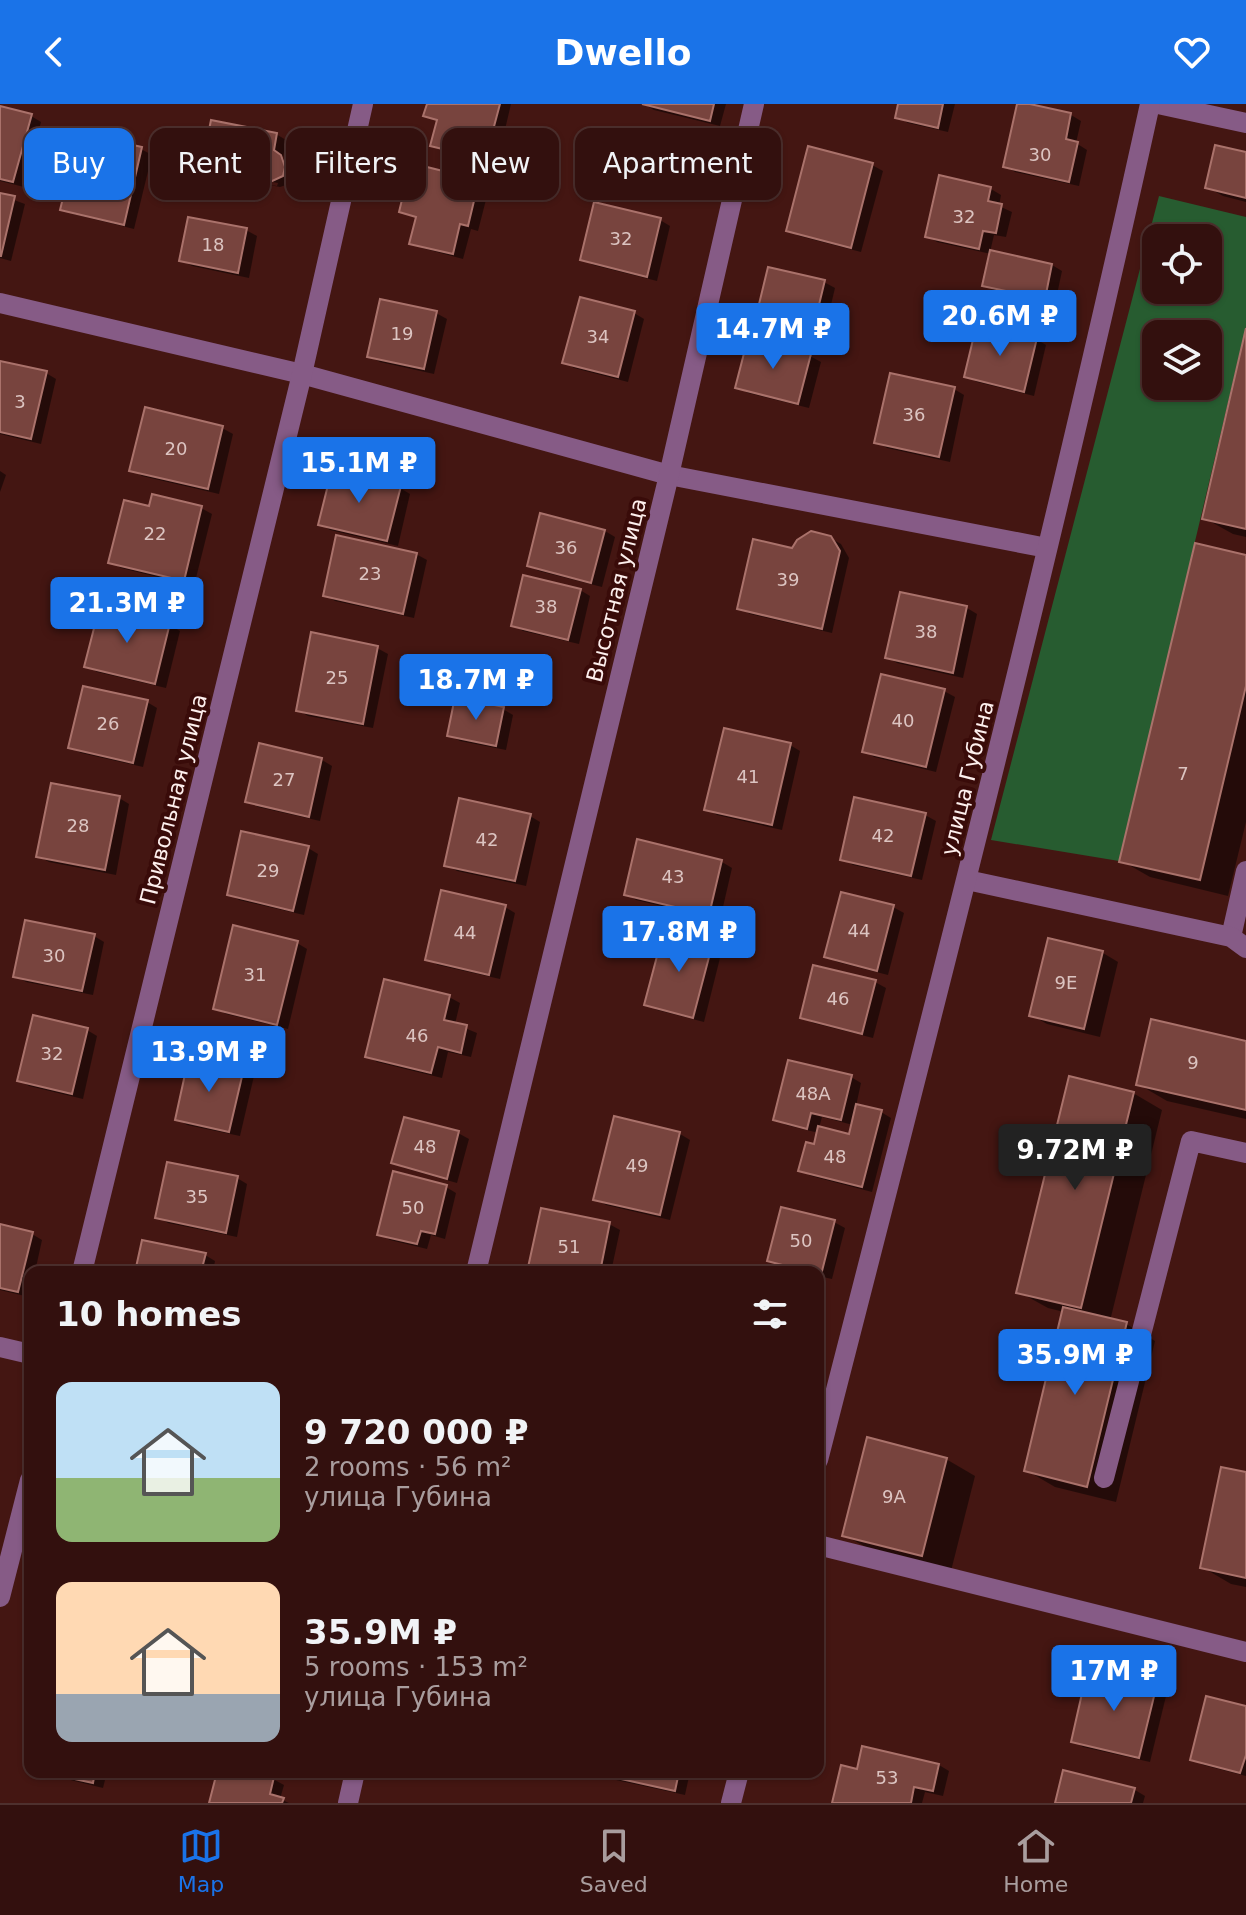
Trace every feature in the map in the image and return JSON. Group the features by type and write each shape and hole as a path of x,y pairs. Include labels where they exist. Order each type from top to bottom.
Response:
{"street":[{"name":"Привольная улица","path":"83,1266 302,374 363,104"},
{"name":"Высотная улица","path":"477,1266 669,475 754,104"},
{"name":"улица Губина","path":"824,1437 967,880 1088,385 1150,104"},
{"path":"1158,104 1246,123"},
{"path":"0,303 302,374 669,475 1047,548"},
{"path":"967,880 1238,942 1246,871"},
{"path":"1104,1478 1191,1141 1246,1153"},
{"path":"0,1347 24,1353"},
{"path":"0,1597 24,1503"},
{"path":"824,1546 1246,1652"},
{"path":"348,1803 354,1778"},
{"path":"731,1803 737,1778"}],"green space":[{"path":"1159,196 1246,217 1246,327 1119,861 991,840 1142,261 1142,304 1222,304 1222,224 1152,224"}],"building":[{"path":"427,104 500,104 494,128 442,128 442,149 430,146 437,120 423,116"},
{"path":"642,104 714,104 710,121"},
{"path":"898,104 943,104 938,128 895,118"},
{"path":"1017,104 1071,113 1066,139 1078,142 1069,182 1003,167"},
{"path":"0,106 32,114 28,128 24,128 24,143 13,182 0,179"},
{"path":"211,120 252,128 209,128"},
{"path":"270,132 277,133 274,150 281,155 285,167 283,176 270,182"},
{"path":"134,145 142,147 134,182"},
{"path":"1215,145 1246,152 1246,198 1205,188"},
{"path":"808,146 873,163 851,248 786,231"},
{"path":"427,167 442,171 442,200 474,200 468,226 460,224 453,254 409,244 416,217 399,212 402,200 426,200"},
{"path":"939,175 991,187 988,201 1002,204 996,233 983,231 979,249 925,237"},
{"path":"0,193 15,196 1,256 0,256"},
{"path":"62,200 130,200 124,225 60,210"},
{"path":"594,202 661,218 647,277 580,260"},
{"path":"188,217 247,228 238,273 179,261"},
{"path":"990,250 1052,264 1045,299 982,286"},
{"path":"768,267 825,280 810,342 753,329"},
{"path":"580,297 635,311 618,377 562,363"},
{"path":"380,299 437,311 424,369 367,357"},
{"path":"977,323 1037,338 1024,392 964,377"},
{"path":"1246,328 1246,529 1202,519"},
{"path":"748,338 811,354 798,404 735,388"},
{"path":"0,361 47,371 31,439 0,432"},
{"path":"890,373 955,387 939,457 874,443"},
{"path":"145,407 223,426 208,489 129,471"},
{"path":"332,469 401,486 387,541 318,525"},
{"path":"152,494 202,506 184,581 108,563 124,500 149,506"},
{"path":"540,513 605,530 591,583 527,566"},
{"path":"811,531 831,536 840,551 822,629 737,609 753,539 792,548 797,540"},
{"path":"336,535 417,553 403,614 323,596"},
{"path":"1195,543 1246,555 1246,686 1200,880 1119,862"},
{"path":"523,575 581,589 568,640 511,626"},
{"path":"900,592 967,606 953,673 885,658"},
{"path":"100,605 170,623 155,684 84,667"},
{"path":"311,632 378,646 363,724 296,711"},
{"path":"881,674 945,689 926,767 862,752"},
{"path":"83,686 148,700 133,763 68,748"},
{"path":"455,697 504,707 496,746 447,736"},
{"path":"724,728 791,743 772,825 704,810"},
{"path":"259,743 322,758 309,817 245,802"},
{"path":"51,783 120,796 105,870 36,857"},
{"path":"854,797 926,813 911,876 840,860"},
{"path":"459,798 531,814 515,881 444,866"},
{"path":"241,831 309,846 293,911 227,895"},
{"path":"637,839 722,860 709,915 624,895"},
{"path":"441,890 506,905 489,975 425,960"},
{"path":"841,892 894,905 877,971 824,957"},
{"path":"25,920 95,934 82,991 13,977"},
{"path":"233,925 298,941 277,1025 213,1009"},
{"path":"664,930 713,942 693,1018 644,1005"},
{"path":"1048,938 1103,951 1084,1029 1029,1016"},
{"path":"813,965 876,980 862,1034 800,1018"},
{"path":"384,979 450,995 444,1020 467,1025 461,1053 438,1047 431,1073 365,1057"},
{"path":"33,1015 88,1028 72,1094 17,1081"},
{"path":"1151,1019 1246,1041 1246,1110 1136,1085"},
{"path":"189,1056 244,1068 229,1132 175,1120"},
{"path":"788,1060 852,1075 841,1120 811,1113 807,1129 773,1120"},
{"path":"1069,1076 1134,1092 1081,1308 1016,1293"},
{"path":"856,1104 882,1110 862,1187 798,1171 806,1142 814,1144 818,1126 849,1134"},
{"path":"614,1116 680,1132 660,1215 593,1200"},
{"path":"404,1117 459,1131 447,1179 391,1163"},
{"path":"167,1162 238,1176 226,1233 155,1218"},
{"path":"393,1171 447,1185 435,1234 421,1231 417,1244 377,1235"},
{"path":"781,1207 835,1220 823,1266 786,1266 767,1261"},
{"path":"541,1208 610,1222 601,1266 528,1266"},
{"path":"0,1224 33,1232 18,1292 0,1288"},
{"path":"142,1240 206,1253 203,1266 136,1266"},
{"path":"1063,1307 1127,1322 1087,1487 1024,1471"},
{"path":"867,1437 947,1458 922,1556 842,1536"},
{"path":"1221,1467 1246,1472 1246,1578 1200,1568"},
{"path":"1088,1667 1157,1684 1139,1758 1071,1742"},
{"path":"1206,1696 1246,1706 1246,1755 1240,1773 1190,1760"},
{"path":"862,1746 939,1764 933,1791 914,1787 911,1803 832,1803 841,1765 857,1769"},
{"path":"1063,1770 1135,1788 1131,1803 1055,1803"},
{"path":"70,1778 94,1778 93,1783"},
{"path":"215,1778 274,1778 270,1794 284,1798 282,1803 209,1803"},
{"path":"616,1778 678,1778 675,1791"}]}
